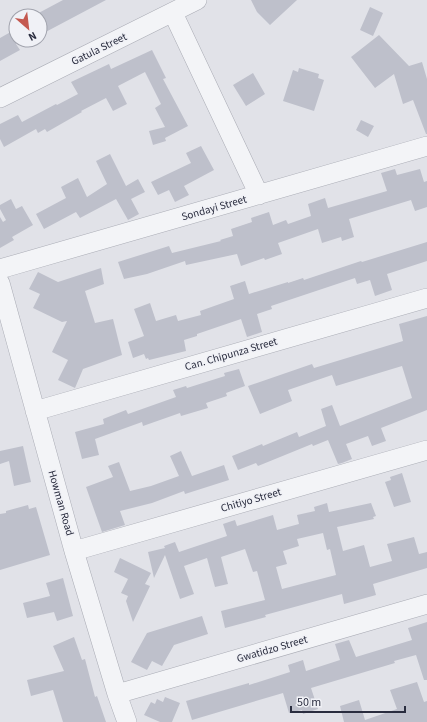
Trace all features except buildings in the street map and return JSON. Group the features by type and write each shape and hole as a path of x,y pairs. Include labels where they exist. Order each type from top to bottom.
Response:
{"street":[{"name":"Gatula Street","path":"0,98 197,0"},
{"path":"173,13 259,195"},
{"name":"Sondayi Street","path":"0,269 427,146"},
{"name":"Howman Road","path":"0,283 74,551 117,694 127,722"},
{"name":"Can. Chipunza Street","path":"35,411 427,298"},
{"name":"Chitiyo Street","path":"74,551 427,450"},
{"name":"Gwatidzo Street","path":"117,694 427,604"}]}
